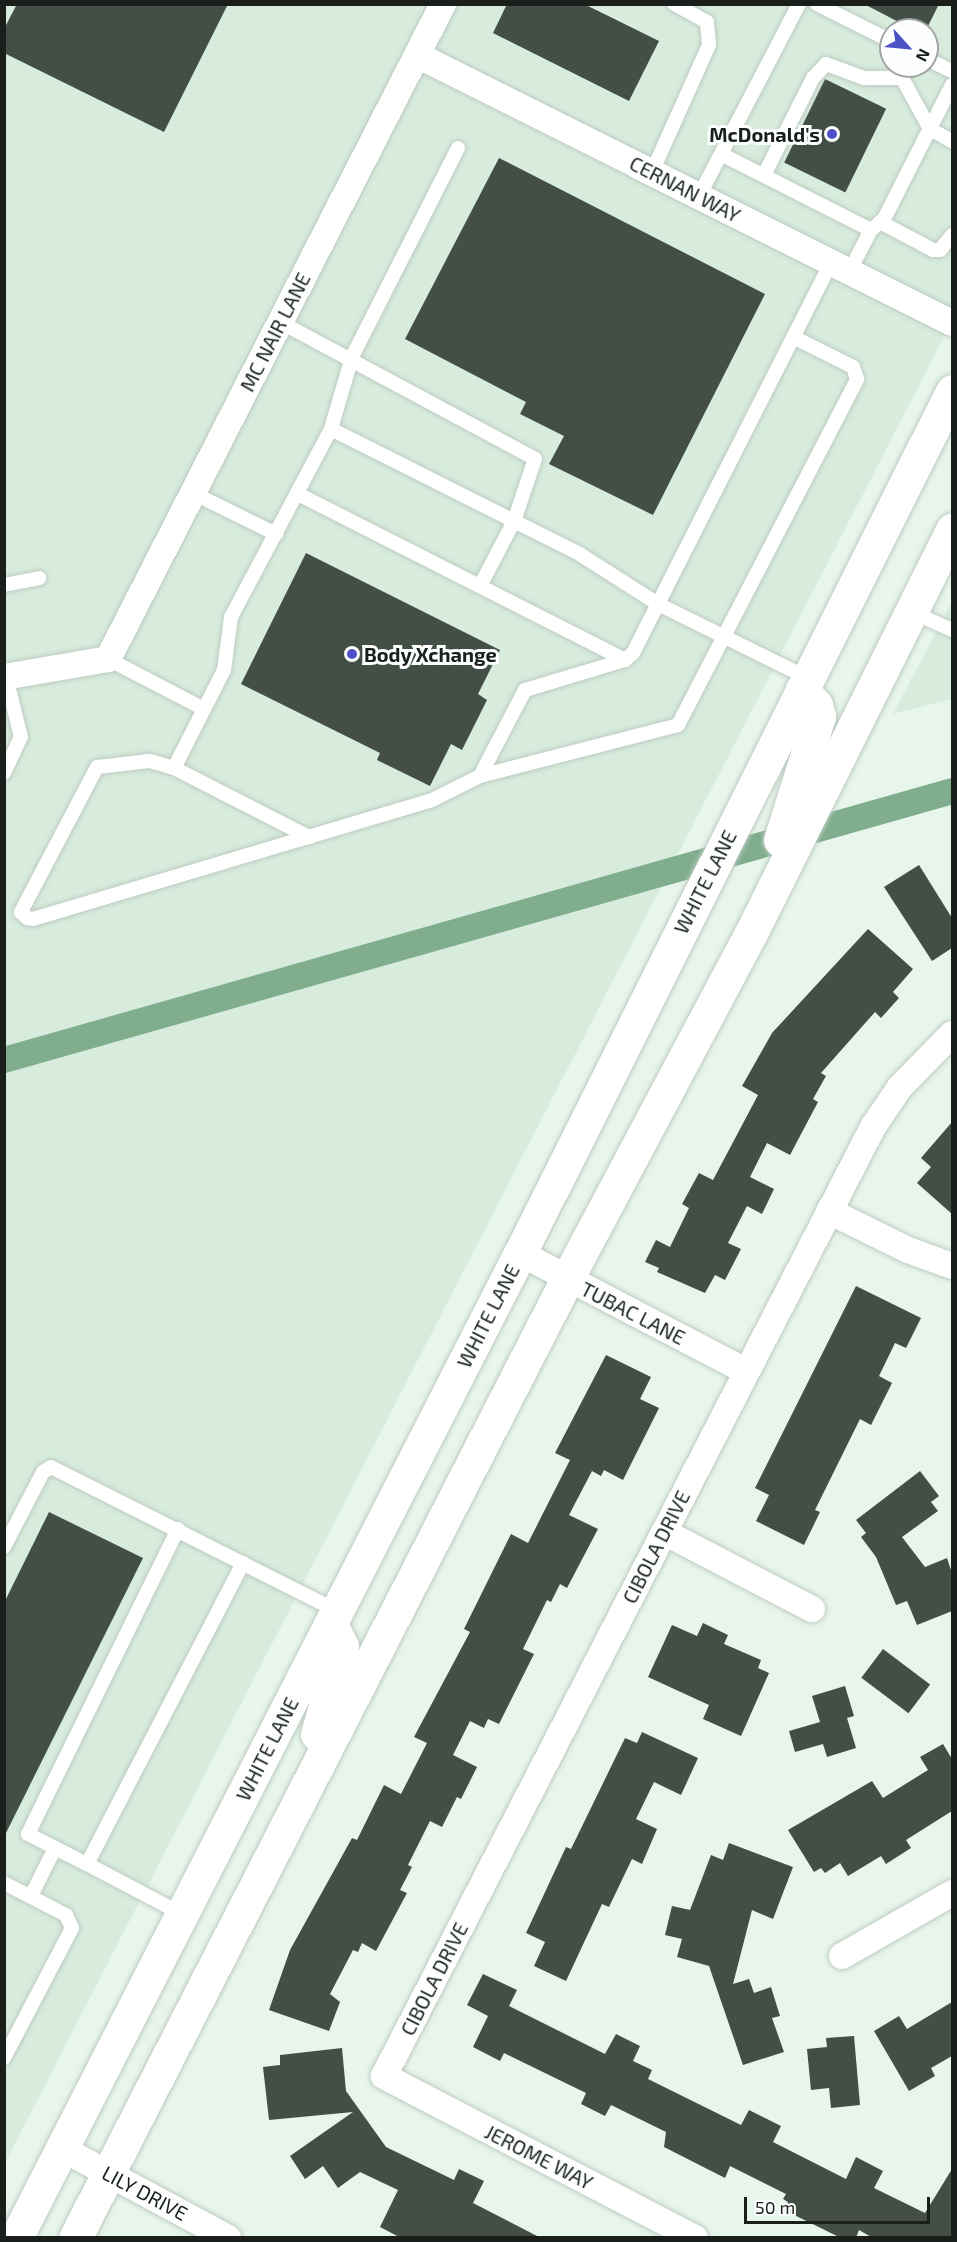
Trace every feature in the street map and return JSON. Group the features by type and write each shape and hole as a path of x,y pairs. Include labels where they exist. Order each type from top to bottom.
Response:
{"main road":[{"name":"WHITE LANE","path":"16,2238 520,1253 693,907 797,733 805,684 952,391"},
{"path":"75,2238 567,1279 751,933 952,529"},
{"path":"751,933 797,733"},
{"path":"293,1813 342,1646 334,1617"}],"street":[{"name":"MC NAIR LANE","path":"108,659 443,4"},
{"name":"CERNAN WAY","path":"417,55 952,323"},
{"path":"5,677 108,659"},
{"name":"CIBOLA DRIVE","path":"384,2076 873,1127 894,1095 952,1034"},
{"path":"829,1210 908,1250 952,1266"},
{"name":"TUBAC LANE","path":"520,1253 746,1371"},
{"path":"664,1532 812,1609"},
{"path":"842,1956 952,1893"},
{"name":"JEROME WAY","path":"384,2076 694,2238"},
{"name":"LILY DRIVE","path":"61,2148 228,2238"}],"lane":[{"path":"652,172 709,45 707,22 674,4"},
{"path":"699,196 799,4"},
{"path":"817,4 879,35"},
{"path":"764,175 813,78 826,64 864,78 902,78 930,129 952,141"},
{"path":"480,776 525,690 625,660 633,653 793,337 840,267 875,226 952,85"},
{"path":"174,768 226,663 231,617 298,495 331,429 352,357 458,148"},
{"path":"721,154 875,226 933,250 940,250 952,235"},
{"path":"280,322 352,357 532,455 536,462 514,521 480,586"},
{"path":"309,837 174,768 148,761 97,767 21,912 33,919 309,837 430,801 480,776 678,725 857,379 853,368 793,337"},
{"path":"331,429 581,555 658,604 725,637 805,684"},
{"path":"193,493 276,534"},
{"path":"298,495 625,660"},
{"path":"5,584 39,578"},
{"path":"912,612 952,630"},
{"path":"108,659 204,709"},
{"path":"4,773 21,737 5,677"},
{"path":"4,1547 43,1472 51,1467 243,1563 334,1617"},
{"path":"178,1529 28,1834 182,1914"},
{"path":"87,1864 243,1563"},
{"path":"31,1896 55,1848"},
{"path":"4,1883 66,1915 72,1928 4,2058"}],"shaded area":[{"path":"5,5 952,5 952,321 5,2163"},
{"path":"952,602 952,699 893,714"}],"building":[{"path":"17,4 228,4 164,132 4,53 4,29"},
{"path":"507,4 584,4 659,41 629,101 493,33"},
{"path":"864,4 939,4 932,18 891,18"},
{"name":"McDonald's","path":"825,79 886,109 845,192 784,163"},
{"path":"499,158 765,294 653,515 549,464 564,436 520,414 526,402 405,339"},
{"path":"306,553 500,650 478,694 487,700 462,750 451,744 430,786 377,760 380,753 241,684"},
{"path":"919,865 952,918 952,948 932,961 884,887"},
{"path":"868,929 913,969 893,992 899,998 881,1018 875,1012 821,1073 826,1076 813,1099 818,1102 790,1155 767,1143 750,1177 774,1189 762,1214 747,1206 728,1243 741,1249 725,1280 715,1275 705,1293 657,1272 659,1268 645,1262 656,1240 670,1247 689,1208 682,1204 699,1173 713,1180 758,1095 742,1086 772,1033"},
{"path":"952,1122 952,1214 917,1183 931,1167 921,1158"},
{"path":"856,1286 921,1318 906,1348 895,1343 879,1376 892,1383 871,1425 860,1419 815,1510 820,1512 804,1545 756,1521 769,1495 755,1488"},
{"path":"606,1355 651,1377 640,1399 659,1408 623,1480 604,1470 601,1476 592,1471 569,1515 598,1529 567,1588 560,1584 551,1602 547,1600 523,1649 534,1654 499,1724 488,1719 484,1728 470,1721 453,1755 477,1767 461,1799 457,1797 442,1827 430,1821 408,1865 412,1867 400,1890 407,1893 376,1951 362,1943 358,1952 353,1950 330,1994 340,2002 329,2031 269,2010 290,1950 352,1838 357,1840 384,1785 401,1794 427,1743 414,1737 470,1632 464,1629 511,1534 528,1543 570,1460 555,1453"},
{"path":"920,1471 939,1496 931,1502 938,1511 902,1537 925,1567 947,1558 952,1573 952,1611 917,1625 907,1601 896,1605 876,1557 861,1537 866,1533 856,1520"},
{"path":"49,1512 143,1558 4,1837 4,1603"},
{"path":"703,1623 728,1635 724,1644 761,1660 758,1668 769,1673 741,1736 703,1719 709,1705 648,1677 672,1625 697,1636"},
{"path":"883,1649 930,1685 908,1713 861,1678"},
{"path":"845,1686 854,1716 847,1718 856,1748 827,1757 823,1744 795,1752 789,1731 820,1722 812,1696"},
{"path":"642,1732 698,1758 681,1795 654,1782 636,1819 657,1829 642,1864 632,1859 609,1907 602,1904 566,1981 534,1966 545,1942 526,1933 566,1847 571,1849 625,1738 637,1743"},
{"path":"943,1744 952,1759 952,1811 906,1840 911,1848 886,1864 881,1856 848,1876 840,1863 825,1873 821,1868 814,1872 788,1830 872,1781 883,1798 928,1770 920,1757"},
{"path":"729,1843 793,1867 773,1919 752,1910 733,1984 749,1979 754,1993 771,1987 780,2016 772,2018 784,2052 743,2065 709,1966 677,1957 682,1939 665,1935 672,1906 690,1910 711,1855 723,1860"},
{"path":"483,1974 517,1990 509,2006 605,2054 616,2034 640,2046 633,2061 652,2070 648,2079 741,2125 749,2110 781,2126 773,2142 846,2179 856,2157 883,2171 874,2188 925,2213 952,2169 952,2238 873,2238 859,2230 856,2238 841,2238 784,2210 788,2202 783,2199 786,2194 730,2166 725,2178 664,2147 666,2132 611,2105 605,2116 581,2104 586,2093 504,2053 500,2061 473,2047 488,2016 467,2005"},
{"path":"952,2002 952,2056 931,2068 935,2076 909,2091 874,2031 899,2016 907,2029"},
{"path":"854,2036 860,2105 831,2108 829,2088 811,2090 807,2049 827,2047 826,2038"},
{"path":"342,2048 346,2091 386,2147 454,2180 459,2169 484,2181 473,2203 541,2238 401,2238 380,2227 398,2190 360,2172 338,2188 323,2166 305,2179 290,2156 353,2112 269,2120 263,2067 280,2065 280,2055"}],"waterway":[{"path":"4,1060 952,791"}],"place":[{"name":"McDonald's","path":"832,134"},
{"name":"Body Xchange","path":"352,654"}]}
